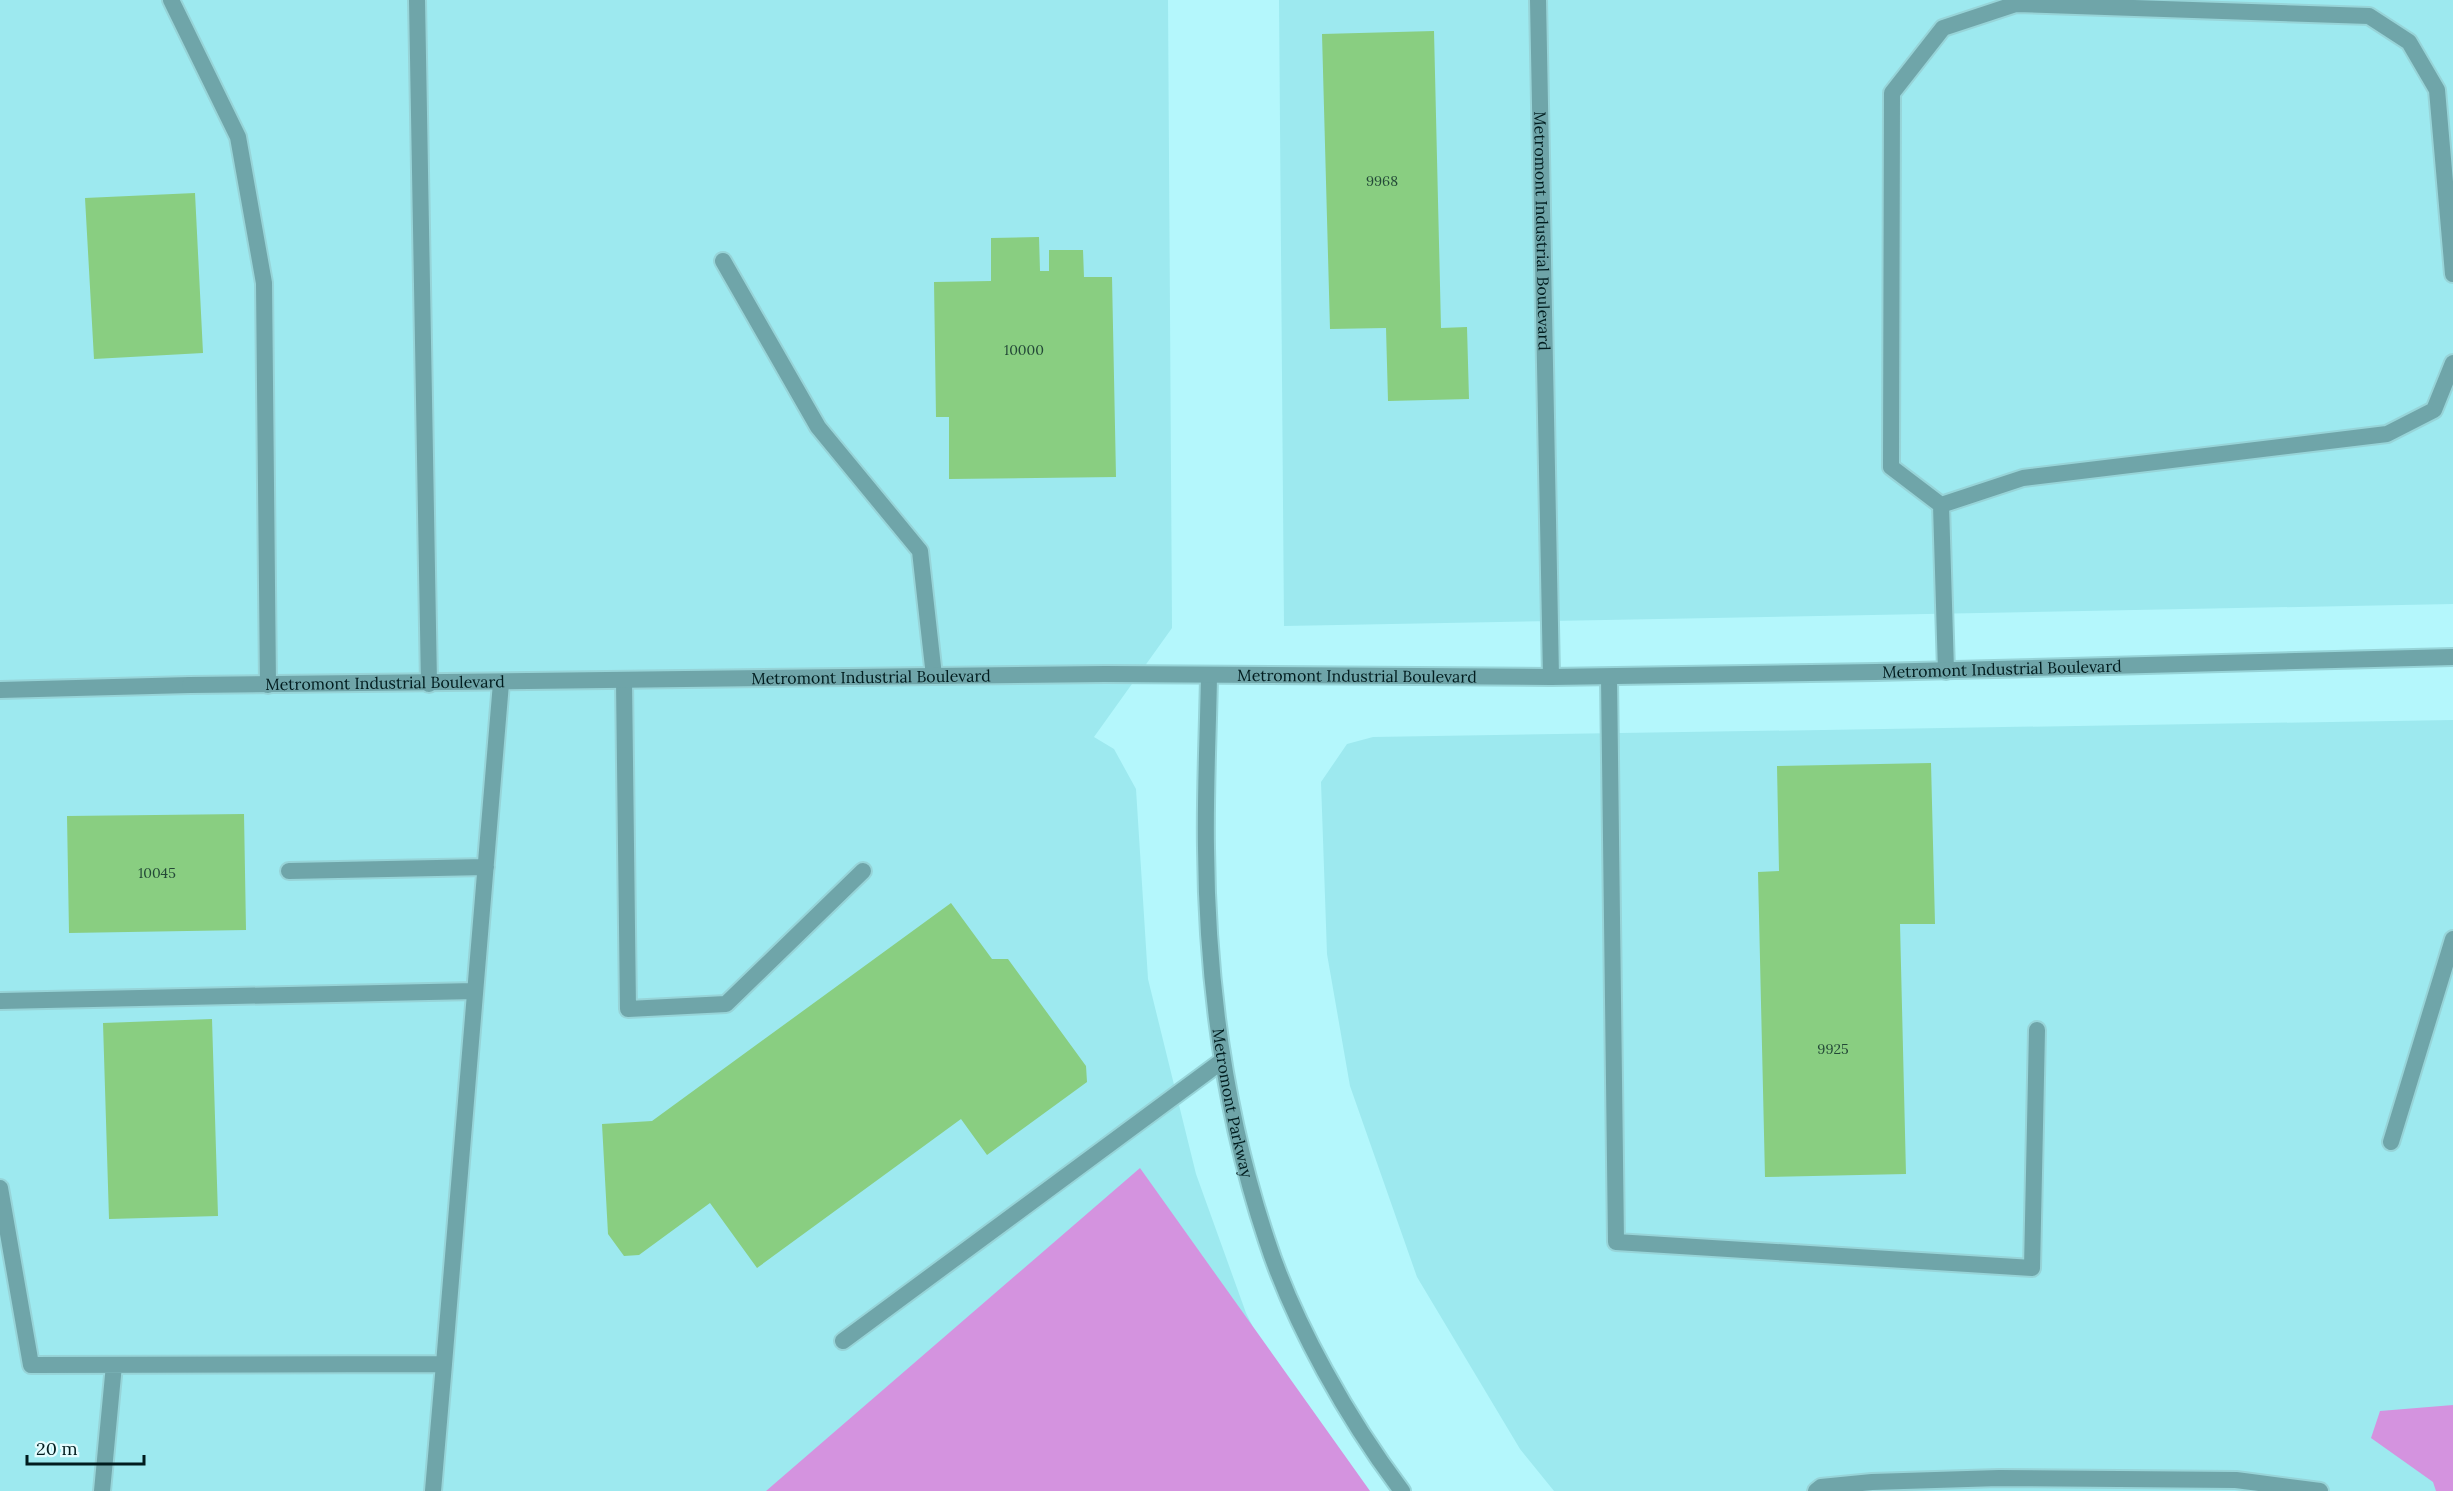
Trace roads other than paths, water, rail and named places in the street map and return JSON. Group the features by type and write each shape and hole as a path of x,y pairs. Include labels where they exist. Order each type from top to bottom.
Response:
{"street":[{"path":"171,0 238,137 264,283 268,685"},
{"path":"417,0 429,684"},
{"name":"Metromont Industrial Boulevard","path":"1538,0 1551,677"},
{"path":"1941,505 1891,467 1892,93 1943,28 2016,4 2369,16 2409,42 2437,90 2453,274"},
{"path":"723,261 818,427 920,551 934,676"},
{"path":"1941,505 2023,478 2387,434 2434,410 2453,363"},
{"path":"1941,505 1946,670"},
{"name":"Metromont Industrial Boulevard","path":"0,690 190,685 429,684 1105,674 1609,677 2453,657"},
{"name":"Metromont Parkway","path":"1209,676 1206,849 1210,942 1222,1060 1267,1242 1296,1313 1342,1400 1402,1491"},
{"path":"1609,677 1616,1242 2032,1268 2037,1030"},
{"path":"624,681 628,1009 726,1004 863,871"},
{"path":"433,1491 501,683"},
{"path":"290,871 486,867"},
{"path":"2391,1142 2453,939"},
{"path":"0,1001 475,991"},
{"path":"843,1341 1222,1060"},
{"path":"0,1188 31,1365 444,1364"},
{"path":"102,1491 114,1365"},
{"path":"1816,1491 1821,1487 1872,1482 1999,1478 2235,1480 2320,1491"}]}
